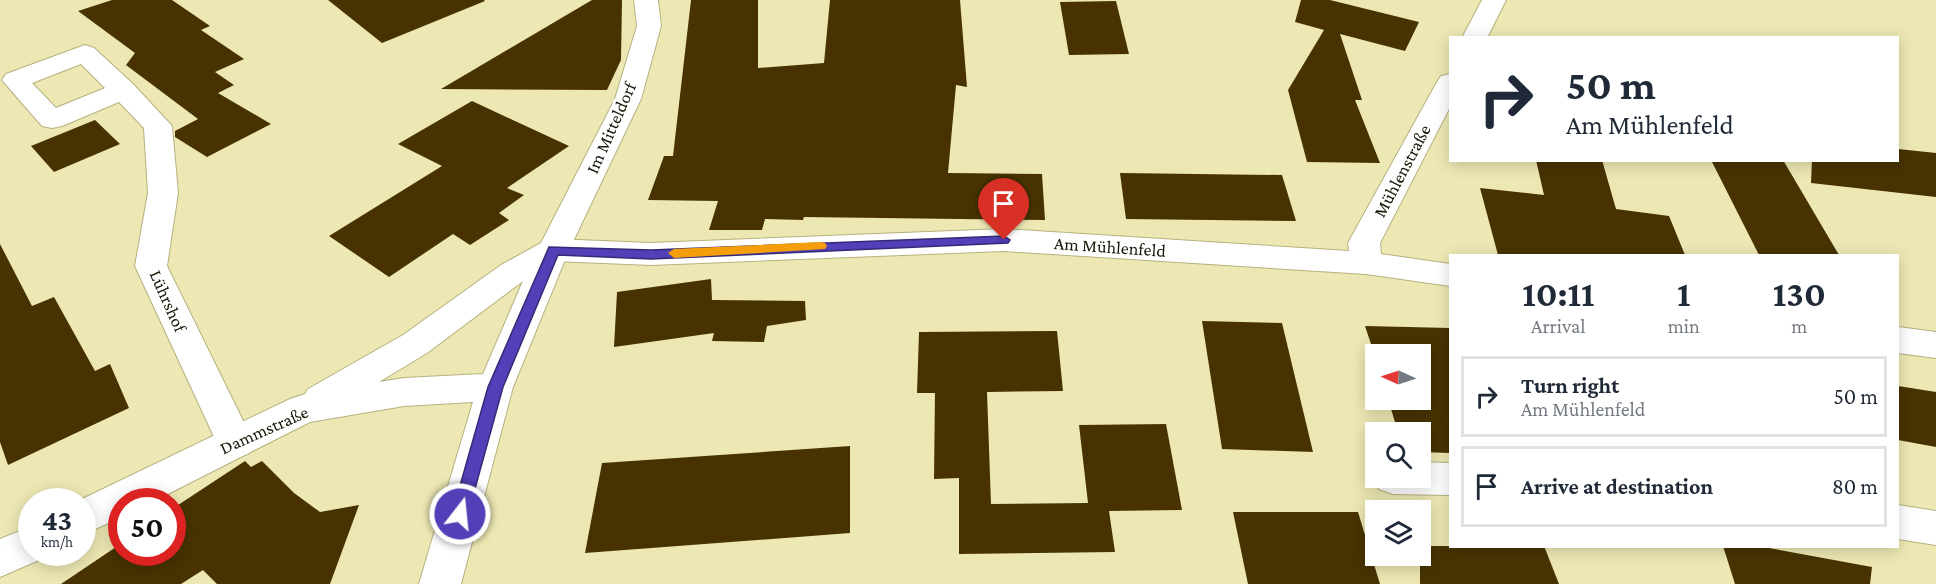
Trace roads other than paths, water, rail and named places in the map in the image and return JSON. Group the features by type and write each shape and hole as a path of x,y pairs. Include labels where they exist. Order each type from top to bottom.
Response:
{"street":[{"name":"Im Mitteldorf","path":"440,584 495,387 553,250 628,99 649,26 646,0"},
{"path":"1475,36 1494,0"},
{"name":"Mühlenstraße","path":"1366,263 1364,243 1449,84"},
{"name":"Lührshof","path":"124,90 158,126 163,193 151,266 235,443"},
{"name":"Am Mühlenfeld","path":"553,250 651,254 1004,240 1366,263 1449,275"},
{"path":"303,409 415,344 512,273 553,250"},
{"path":"1899,340 1936,345"},
{"name":"Dammstraße","path":"96,511 303,409 404,392 495,387"},
{"path":"1431,479 1449,479"},
{"path":"1899,522 1936,528"},
{"path":"0,559 18,551"}]}
